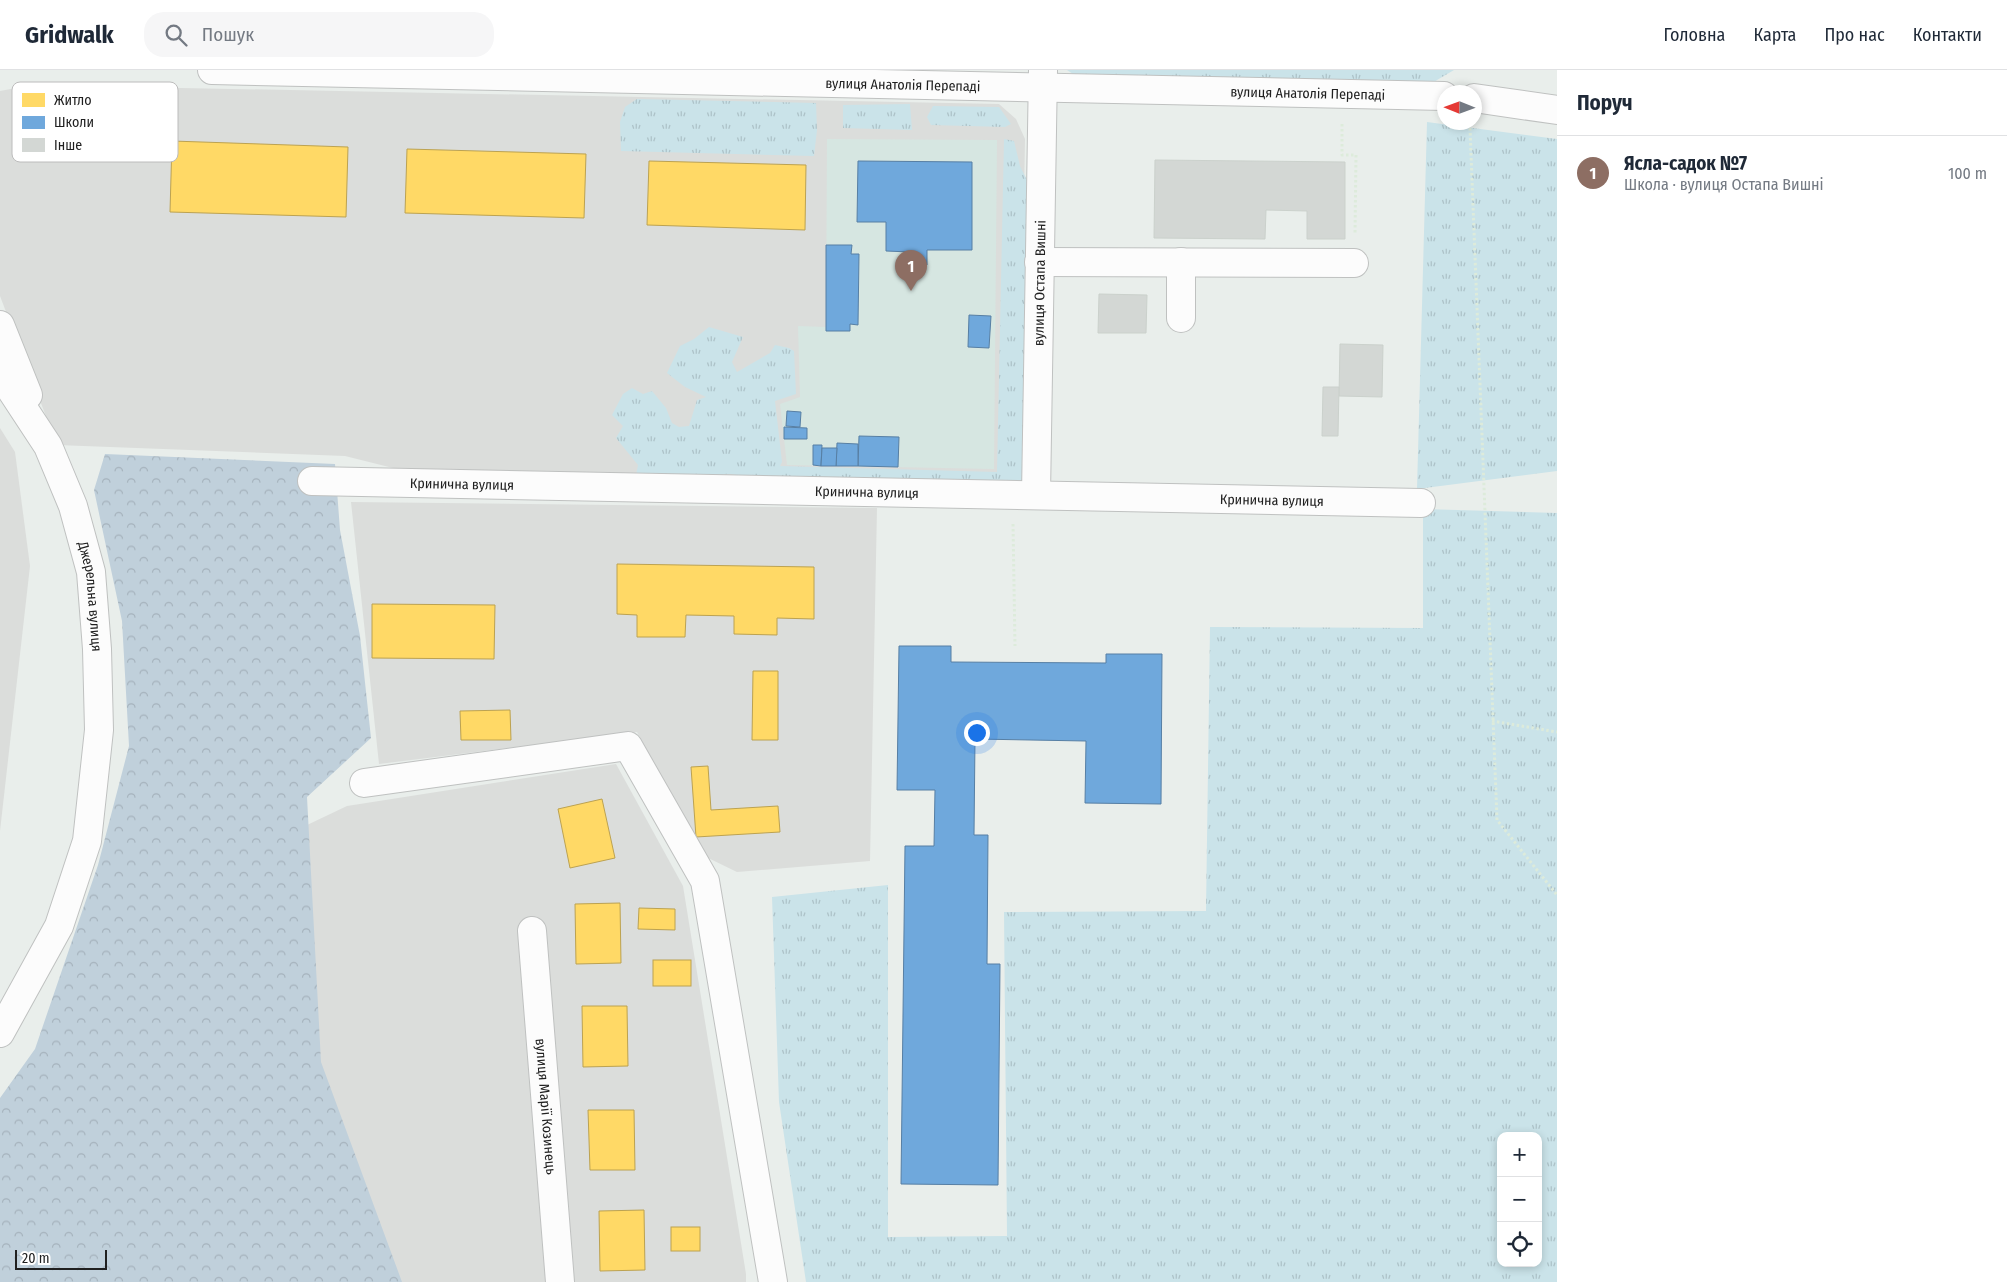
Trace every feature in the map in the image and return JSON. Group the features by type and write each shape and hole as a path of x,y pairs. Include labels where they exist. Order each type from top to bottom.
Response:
{"street":[{"name":"вулиця Анатолія Перепаді","path":"212,70 1043,79 1343,94 1437,96"},
{"name":"вулиця Остапа Вишні","path":"1024,495 1039,262 1043,79"},
{"path":"1482,99 1557,110"},
{"path":"1039,262 1354,263"},
{"path":"1181,262 1182,318"},
{"path":"0,325 48,446"},
{"name":"Джерельна вулиця","path":"0,373 48,446 73,506 92,572 97,649 99,730 87,840 59,926 0,1033"},
{"name":"Кринична вулиця","path":"312,481 1421,503"},
{"path":"364,783 628,746 705,881 773,1282"},
{"name":"вулиця Марії Козинець","path":"532,931 560,1282"}],"path":[{"path":"1343,94 1342,155 1356,155 1354,263"},
{"path":"1470,130 1497,820 1557,895"},
{"path":"1015,646 1024,495"},
{"path":"1492,721 1557,732"}],"shaded area":[{"path":"178,88 999,104 1016,119 1025,139 1019,484 409,472 345,456 57,445 0,296 0,91 12,89 12,162 178,162"},
{"path":"827,139 997,140 994,469 787,465 780,404 800,397 798,326 826,327"},
{"path":"0,428 15,452 30,566 0,831"},
{"path":"351,502 877,508 870,861 737,872 702,855 637,732 379,764"},
{"path":"616,764 683,886 746,1282 175,1282 246,854 347,806"}],"green space":[{"path":"1067,70 1454,70 1432,83 1130,79 1073,74"},
{"path":"637,99 816,103 817,130 814,156 621,151 620,122 625,107"},
{"path":"910,104 912,130 843,128 843,105"},
{"path":"933,106 999,107 1011,124 1005,127 931,125 927,117"},
{"path":"1427,122 1437,123 1437,130 1482,129 1557,139 1557,471 1417,489"},
{"path":"1004,139 1014,141 1020,166 1027,180 1023,488 757,479 731,474 689,477 636,475 638,465 616,438 623,426 612,415 623,394 632,388 643,394 652,391 666,408 672,423 679,427 689,426 697,400 706,397 685,387 667,373 680,346 694,339 709,327 743,337 732,362 737,372 770,353 775,345 794,351 796,394 775,401 782,462 780,466 997,472"},
{"path":"105,454 335,464 340,530 360,636 371,738 307,797 321,1062 402,1282 0,1282 0,1098 35,1049 98,865 129,746 122,621 94,490"},
{"path":"1423,509 1557,513 1557,1282 806,1282 779,1102 772,897 888,885 888,1237 1007,1236 1004,912 1206,911 1210,627 1423,628"}],"building: Житло":[{"path":"178,141 348,147 346,217 170,212 171,162 178,162"},
{"path":"407,149 586,154 584,218 405,213"},
{"path":"649,161 806,165 805,230 647,225"},
{"path":"617,564 814,567 814,619 777,618 777,635 734,634 734,616 686,615 685,637 637,637 637,615 617,614"},
{"path":"372,604 495,605 494,659 372,658"},
{"path":"753,671 778,671 778,740 752,740"},
{"path":"510,710 511,740 461,740 460,711"},
{"path":"708,766 711,810 778,806 780,832 696,837 691,767"},
{"path":"602,799 615,858 570,868 558,809"},
{"path":"620,903 621,963 576,964 575,904"},
{"path":"639,908 675,909 675,930 638,929"},
{"path":"653,960 691,960 691,986 653,986"},
{"path":"582,1006 627,1006 628,1066 583,1067"},
{"path":"588,1110 634,1110 635,1170 590,1170"},
{"path":"644,1210 645,1270 600,1271 599,1211"},
{"path":"671,1227 700,1227 700,1251 671,1251"}],"building: Школи":[{"path":"858,161 972,162 972,250 927,250 927,265 910,265 910,252 886,251 886,222 857,222"},
{"path":"826,245 852,245 851,254 859,254 858,325 850,324 850,331 826,331"},
{"path":"969,315 991,316 989,348 968,347"},
{"path":"787,411 801,412 800,427 786,426"},
{"path":"784,427 807,428 807,439 784,439"},
{"path":"859,436 899,437 898,467 858,466"},
{"path":"837,443 858,444 858,466 836,466"},
{"path":"813,445 822,445 821,466 813,465"},
{"path":"822,448 837,448 836,466 821,466"},
{"path":"899,646 951,646 951,662 1106,663 1106,654 1162,654 1161,804 1085,803 1086,741 975,739 974,835 988,835 987,964 1000,964 998,1185 901,1184 905,846 934,846 935,790 897,790"}],"building: Інше":[{"path":"1155,160 1345,162 1345,239 1307,239 1307,211 1266,210 1265,239 1154,238"},
{"path":"1099,294 1147,295 1146,333 1098,333"},
{"path":"1340,344 1383,345 1382,397 1339,396"},
{"path":"1323,387 1339,387 1338,436 1322,436"}],"place":[{"name":"Ясла-садок №7","path":"911,291"}]}
